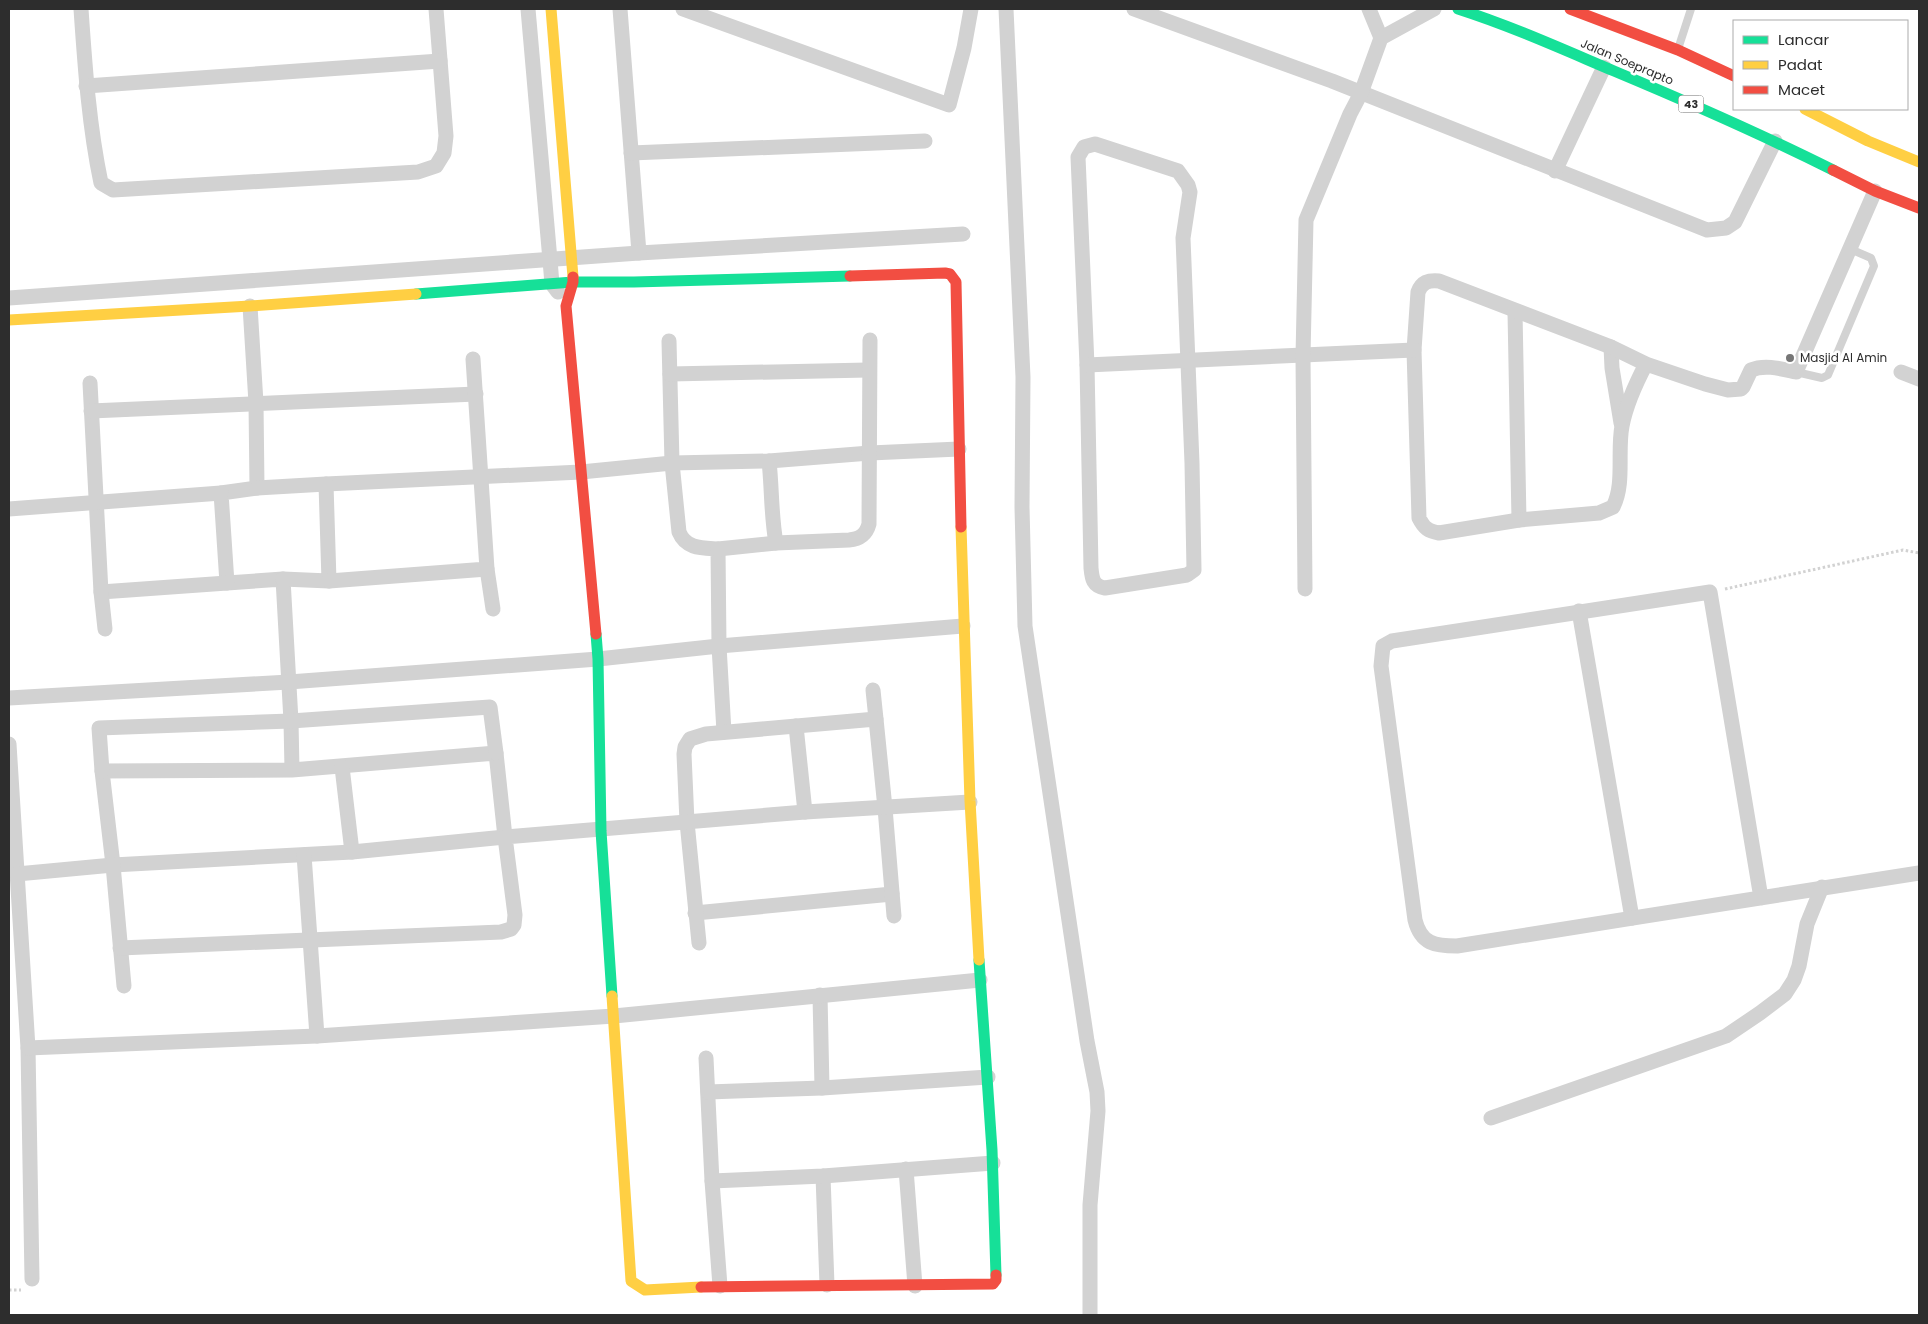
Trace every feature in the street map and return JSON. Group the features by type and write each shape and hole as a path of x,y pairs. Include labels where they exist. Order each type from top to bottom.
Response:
{"main road":[{"path":"9,320 250,306 573,282 950,274 956,282 970,802 993,1163 997,1266 995,1282 990,1285 720,1286 646,1290 631,1281 601,830 598,659 566,306 573,282 572,259 551,9"},
{"name":"Jalan Soeprapto","path":"1458,9 1499,22 1604,67 1775,141 1874,191 1919,208"},
{"path":"1570,9 1678,50 1733,76"},
{"path":"1807,110 1868,142 1919,162"}],"street":[{"path":"81,9 86,86 101,183 113,190 418,172 436,166 444,153 446,136 436,9"},
{"path":"528,9 552,284 566,306"},
{"path":"620,9 638,253"},
{"path":"683,9 949,105 964,48 971,9"},
{"path":"1006,9 1023,376 1022,507 1025,626 1084,1022 1097,1092 1098,1111 1090,1205 1090,1315"},
{"path":"1134,9 1332,81 1707,230 1714,231 1726,228 1735,222 1775,141"},
{"path":"1368,9 1381,38"},
{"path":"1305,588 1303,356 1306,220 1350,114 1361,94 1381,38 1434,9"},
{"path":"86,86 440,61"},
{"path":"1555,171 1604,67"},
{"path":"632,153 925,141"},
{"path":"1090,144 1095,144 1178,171 1188,185 1190,192 1183,238 1194,570 1187,575 1105,588 1098,587 1093,582 1091,568 1087,365 1078,157 1081,151 1090,144"},
{"path":"1611,348 1612,368 1622,425 1618,495 1612,507 1599,513 1519,520 1439,533 1426,530 1419,518 1414,350 1418,292 1420,286 1425,282 1439,281 1611,348 1646,364 1705,384 1728,390 1742,389 1751,370 1757,368 1767,367 1796,372 1874,191"},
{"path":"9,298 638,253 963,234"},
{"path":"250,306 256,403 257,488"},
{"path":"1515,312 1519,520"},
{"path":"669,341 672,463 677,520 682,538 687,543 699,548 718,549 776,543 849,540 860,538 864,535 869,524 868,370 870,340"},
{"path":"1087,365 1414,350"},
{"path":"473,359 487,569 493,608"},
{"path":"1622,425 1637,382 1646,364"},
{"path":"670,374 868,370"},
{"path":"1900,372 1919,379"},
{"path":"90,383 101,592 106,630"},
{"path":"91,411 476,394"},
{"path":"9,509 221,494 257,488 581,472 672,463 769,461 870,453 959,449"},
{"path":"769,461 773,497 772,524 776,543"},
{"path":"326,484 329,581"},
{"path":"221,494 227,583"},
{"path":"718,549 719,646 724,732"},
{"path":"101,592 283,579 329,581 487,569"},
{"path":"283,579 292,770"},
{"path":"1760,898 1710,592 1392,641 1383,646 1381,666 1415,920 1418,930 1430,942 1442,946 1457,946 1919,873"},
{"path":"1579,611 1632,918"},
{"path":"9,698 289,682 598,659 719,646 964,626"},
{"path":"874,690 894,916"},
{"path":"120,948 501,932 511,930 514,925 515,915 489,701 291,721 98,728 113,865 120,948 124,986"},
{"path":"698,943 687,822 685,747 690,739 724,732 876,719"},
{"path":"796,726 805,812"},
{"path":"9,744 28,1048 32,1279"},
{"path":"102,771 292,770 496,753"},
{"path":"342,766 352,852"},
{"path":"17,874 113,865 352,852 805,812 970,802"},
{"path":"304,854 317,1036"},
{"path":"1491,1118 1726,1036 1760,1013 1785,994 1794,980 1799,966 1807,924 1822,887"},
{"path":"695,913 892,894"},
{"path":"28,1048 317,1036 614,1016 980,980"},
{"path":"820,995 822,1088"},
{"path":"706,1058 720,1286"},
{"path":"708,1092 822,1088 988,1077"},
{"path":"712,1180 823,1176 993,1163"},
{"path":"906,1169 915,1286"},
{"path":"823,1176 827,1285"}],"lane":[{"path":"1678,50 1690,9"},
{"path":"1796,372 1822,378 1828,375 1874,266 1871,258 1850,249"}],"path":[{"path":"1710,592 1902,550 1919,553"}],"traffic: fast":[{"path":"1458,9 1536,38 1669,94 1833,170"},
{"path":"416,294 573,282 850,276"},
{"path":"596,634 601,831 612,996"},
{"path":"979,960 992,1150 996,1275"}],"traffic: slow":[{"path":"551,9 573,277"},
{"path":"1807,110 1868,141 1919,162"},
{"path":"9,320 416,294"},
{"path":"961,527 970,801 979,960"},
{"path":"612,996 631,1281 645,1290 701,1287"}],"traffic: jam":[{"path":"1570,9 1678,50 1733,76"},
{"path":"1833,170 1875,191 1919,208"},
{"path":"850,276 945,273 950,274 956,282 961,527"},
{"path":"573,277 566,306 596,634"},
{"path":"701,1287 993,1284 996,1280 996,1275"}],"place":[{"name":"Masjid Al Amin","path":"1790,358"}]}
